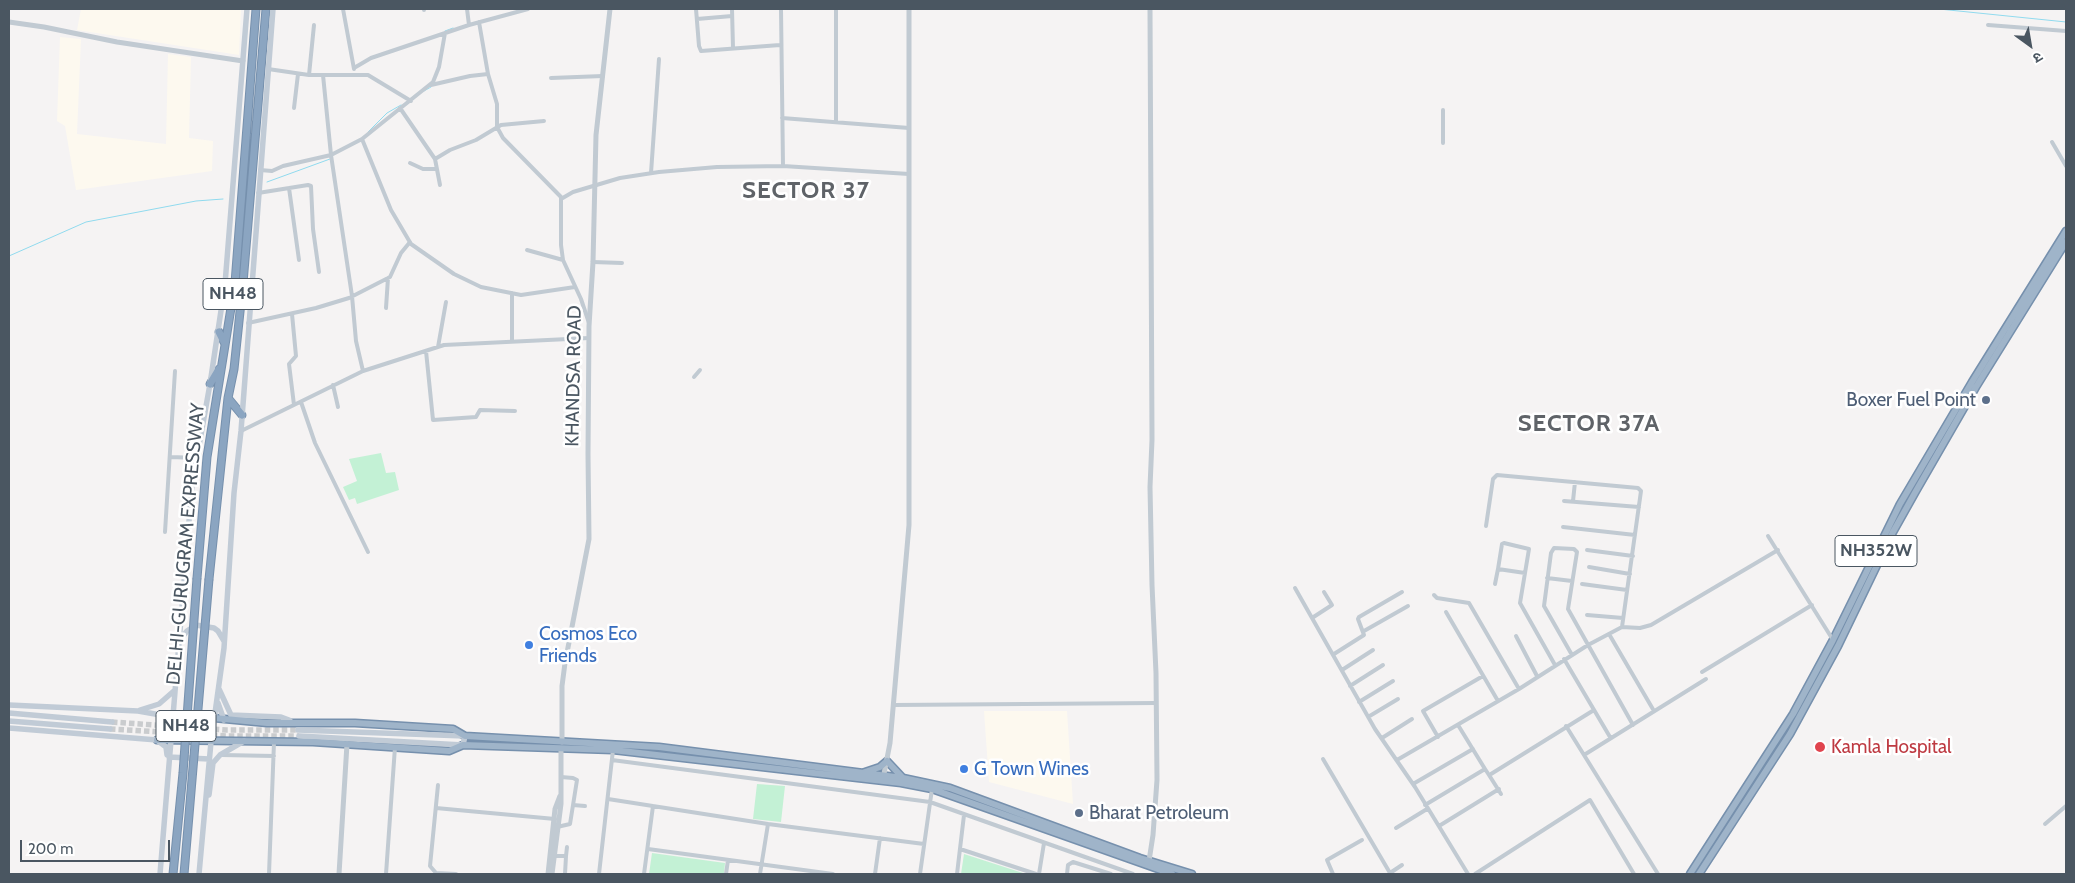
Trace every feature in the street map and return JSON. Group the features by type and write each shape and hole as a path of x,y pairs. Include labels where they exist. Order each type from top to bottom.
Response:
{"highway":[{"name":"DELHI-GURUGRAM EXPRESSWAY","path":"173,874 183,773 207,456 235,283 256,9"},
{"name":"DELHI-GURUGRAM EXPRESSWAY","path":"184,874 209,579 228,398 234,369 258,156 266,9"},
{"name":"NH352W","path":"1690,874 1793,714 1833,640 1900,504 2066,231"},
{"name":"NH352W","path":"1699,874 1790,734 1838,646 1893,532 1972,388 2066,242"},
{"path":"219,332 225,344"},
{"path":"210,384 222,366"},
{"path":"228,398 242,415"},
{"path":"214,718 267,723 355,723 453,728 465,736 643,749 861,773 970,798 1149,861 1192,874"},
{"path":"158,740 170,742 274,741 449,751 463,745 561,749 643,749 883,778 903,778 934,784 1172,874"},
{"path":"861,773 876,768 887,761 903,778"}],"main road":[{"path":"160,874 192,485 219,332 225,284 248,9"},
{"path":"199,874 209,759 224,644 260,170 258,156 268,69 272,9"},
{"path":"179,641 187,631 196,625 214,628 218,631 224,644"},
{"path":"218,687 231,715 280,717 292,723"},
{"path":"138,711 159,704 175,690"},
{"path":"217,701 224,720"},
{"path":"9,705 138,711 172,716 214,718"},
{"path":"9,712 112,722"},
{"path":"9,720 110,729"},
{"path":"9,728 158,740 166,747 169,760"},
{"path":"298,733 465,736 463,745 298,733"},
{"path":"205,802 210,793 212,766 220,755 244,741"},
{"path":"169,760 209,759"}],"street":[{"path":"343,9 355,74"},
{"path":"467,9 469,25"},
{"path":"354,68 371,58 469,25 528,9"},
{"name":"KHANDSA ROAD","path":"562,742 562,686 565,663 589,540 589,326 594,262 594,185 596,136 610,9"},
{"path":"696,9 701,51 780,45"},
{"path":"732,9 733,48"},
{"path":"780,9 783,166"},
{"path":"836,9 836,121"},
{"path":"883,778 894,705 909,517 909,9"},
{"path":"1149,861 1153,835 1156,780 1156,703 1150,487 1152,440 1150,9"},
{"path":"697,19 732,16"},
{"path":"9,22 117,42 244,61"},
{"path":"479,22 488,74 497,104 497,127 503,138 562,198 561,245 563,260 589,326"},
{"path":"309,75 314,25"},
{"path":"1988,25 2066,31"},
{"path":"260,170 272,171 283,166 331,155 362,139 430,85 439,67 445,33"},
{"path":"651,172 659,59"},
{"path":"268,69 323,76 355,74 371,76 411,101"},
{"path":"294,108 298,74"},
{"path":"430,85 488,74"},
{"path":"323,76 331,155 352,296 356,342 363,371"},
{"path":"551,78 603,76"},
{"path":"400,108 435,160 440,185"},
{"path":"1443,110 1443,143"},
{"path":"782,118 909,128"},
{"path":"435,160 450,150 476,140 505,124 544,121"},
{"path":"362,139 391,210 410,242 463,279 481,287 521,295 574,287"},
{"path":"2052,142 2066,166"},
{"path":"410,162 423,169 437,169"},
{"path":"562,198 594,185 620,178 651,172 718,167 783,166 909,174"},
{"path":"258,193 308,185 311,187 313,229 320,272"},
{"path":"289,188 299,260"},
{"path":"386,308 388,278 401,253 410,242"},
{"path":"527,250 563,260"},
{"path":"594,262 622,262"},
{"path":"248,323 340,302 388,278"},
{"path":"512,293 512,342"},
{"path":"438,347 446,302"},
{"path":"292,314 296,356 289,364 294,405"},
{"path":"241,431 363,371 438,347 460,343 589,338"},
{"path":"426,351 433,420 476,417 480,410 515,411"},
{"path":"694,377 700,370"},
{"path":"166,532 175,371"},
{"path":"333,385 338,407"},
{"path":"301,402 315,443 368,552"},
{"path":"171,457 197,458"},
{"path":"1486,526 1494,476 1638,488 1641,492 1622,627"},
{"path":"1573,501 1575,482"},
{"path":"1564,501 1638,507"},
{"path":"1563,527 1635,535"},
{"path":"1768,536 1838,646"},
{"path":"1495,584 1502,544 1512,544 1529,549 1520,603 1555,665"},
{"path":"1572,655 1544,606 1552,549 1574,549 1577,553 1568,609 1632,725"},
{"path":"1587,550 1633,556"},
{"path":"1397,760 1498,702 1588,645 1622,627 1640,628 1651,625 1778,550"},
{"path":"1589,566 1630,574"},
{"path":"1498,568 1525,574"},
{"path":"1548,578 1572,581"},
{"path":"1582,584 1627,590"},
{"path":"1295,588 1368,717 1413,784 1468,874"},
{"path":"1312,618 1332,605 1324,592"},
{"path":"1364,631 1358,618 1402,592"},
{"path":"1434,594 1437,598 1469,603 1519,689"},
{"path":"1702,672 1812,605"},
{"path":"1334,654 1364,635 1364,631 1408,606"},
{"path":"1446,612 1498,702"},
{"path":"1587,615 1623,618"},
{"path":"1609,634 1654,711"},
{"path":"1516,636 1538,676"},
{"path":"1342,670 1373,650"},
{"path":"1564,660 1610,737"},
{"path":"1350,686 1383,665"},
{"path":"1438,737 1423,711 1483,676"},
{"path":"1584,755 1610,737 1706,680"},
{"path":"1360,702 1393,681"},
{"path":"1368,717 1398,698"},
{"path":"894,705 1156,703"},
{"path":"1489,774 1594,710"},
{"path":"1382,738 1412,719"},
{"path":"1439,826 1500,791 1458,725"},
{"path":"1566,726 1658,874"},
{"path":"270,874 274,741"},
{"path":"339,874 347,744"},
{"path":"386,874 395,747"},
{"path":"548,874 556,819 561,804 561,749"},
{"path":"1413,784 1473,749"},
{"path":"599,874 613,750"},
{"path":"220,755 274,756"},
{"path":"1323,759 1390,874 1402,864"},
{"path":"612,760 930,802 1133,874"},
{"path":"1396,828 1485,769"},
{"path":"557,827 570,824 576,780 560,777"},
{"path":"438,786 430,866 436,873 456,874"},
{"path":"920,874 932,789"},
{"path":"608,799 768,824 924,844"},
{"path":"1475,874 1590,800 1634,874"},
{"path":"573,805 585,806"},
{"path":"644,874 654,806"},
{"path":"2045,824 2066,806"},
{"path":"436,808 556,819"},
{"path":"957,874 964,815"},
{"path":"552,874 557,827 556,819"},
{"path":"760,874 768,824"},
{"path":"875,874 880,838"},
{"path":"1333,874 1327,860 1362,840"},
{"path":"960,849 1038,874 1044,843"},
{"path":"565,874 567,847"},
{"path":"648,849 833,874"},
{"path":"554,856 566,856"},
{"path":"726,874 728,860"},
{"path":"1067,874 1068,866 1073,862 1111,874"}],"shaded area":[{"path":"81,9 241,9 239,55 77,30"},
{"path":"60,37 81,39 77,134 166,144 168,54 191,57 189,138 213,141 212,171 76,190 65,126 57,121"},
{"path":"984,711 1067,711 1073,804 989,782"}],"green space":[{"path":"381,453 386,473 395,472 399,490 357,504 355,498 349,500 343,487 357,481 349,459"},
{"path":"757,784 785,786 781,822 753,819"},
{"path":"652,853 725,863 724,874 649,874"},
{"path":"964,854 1026,874 961,874"}],"waterway":[{"path":"1939,9 2066,22"},
{"path":"445,31 453,28"},
{"path":"424,91 431,87"},
{"path":"368,132 387,113 401,105"},
{"path":"267,182 330,159"},
{"path":"9,256 86,222 196,201 223,199"}],"tunnel":[{"path":"112,722 226,730 298,730"},
{"path":"110,729 227,736 299,736"}],"place":[{"name":"Boxer Fuel Point","path":"1986,400"},
{"name":"Cosmos Eco Friends","path":"529,645"},
{"name":"Kamla Hospital","path":"1820,747"},
{"name":"G Town Wines","path":"964,769"},
{"name":"Bharat Petroleum","path":"1079,813"}],"district":[{"name":"SECTOR 37","path":"806,191"},
{"name":"SECTOR 37A","path":"1589,424"}]}
